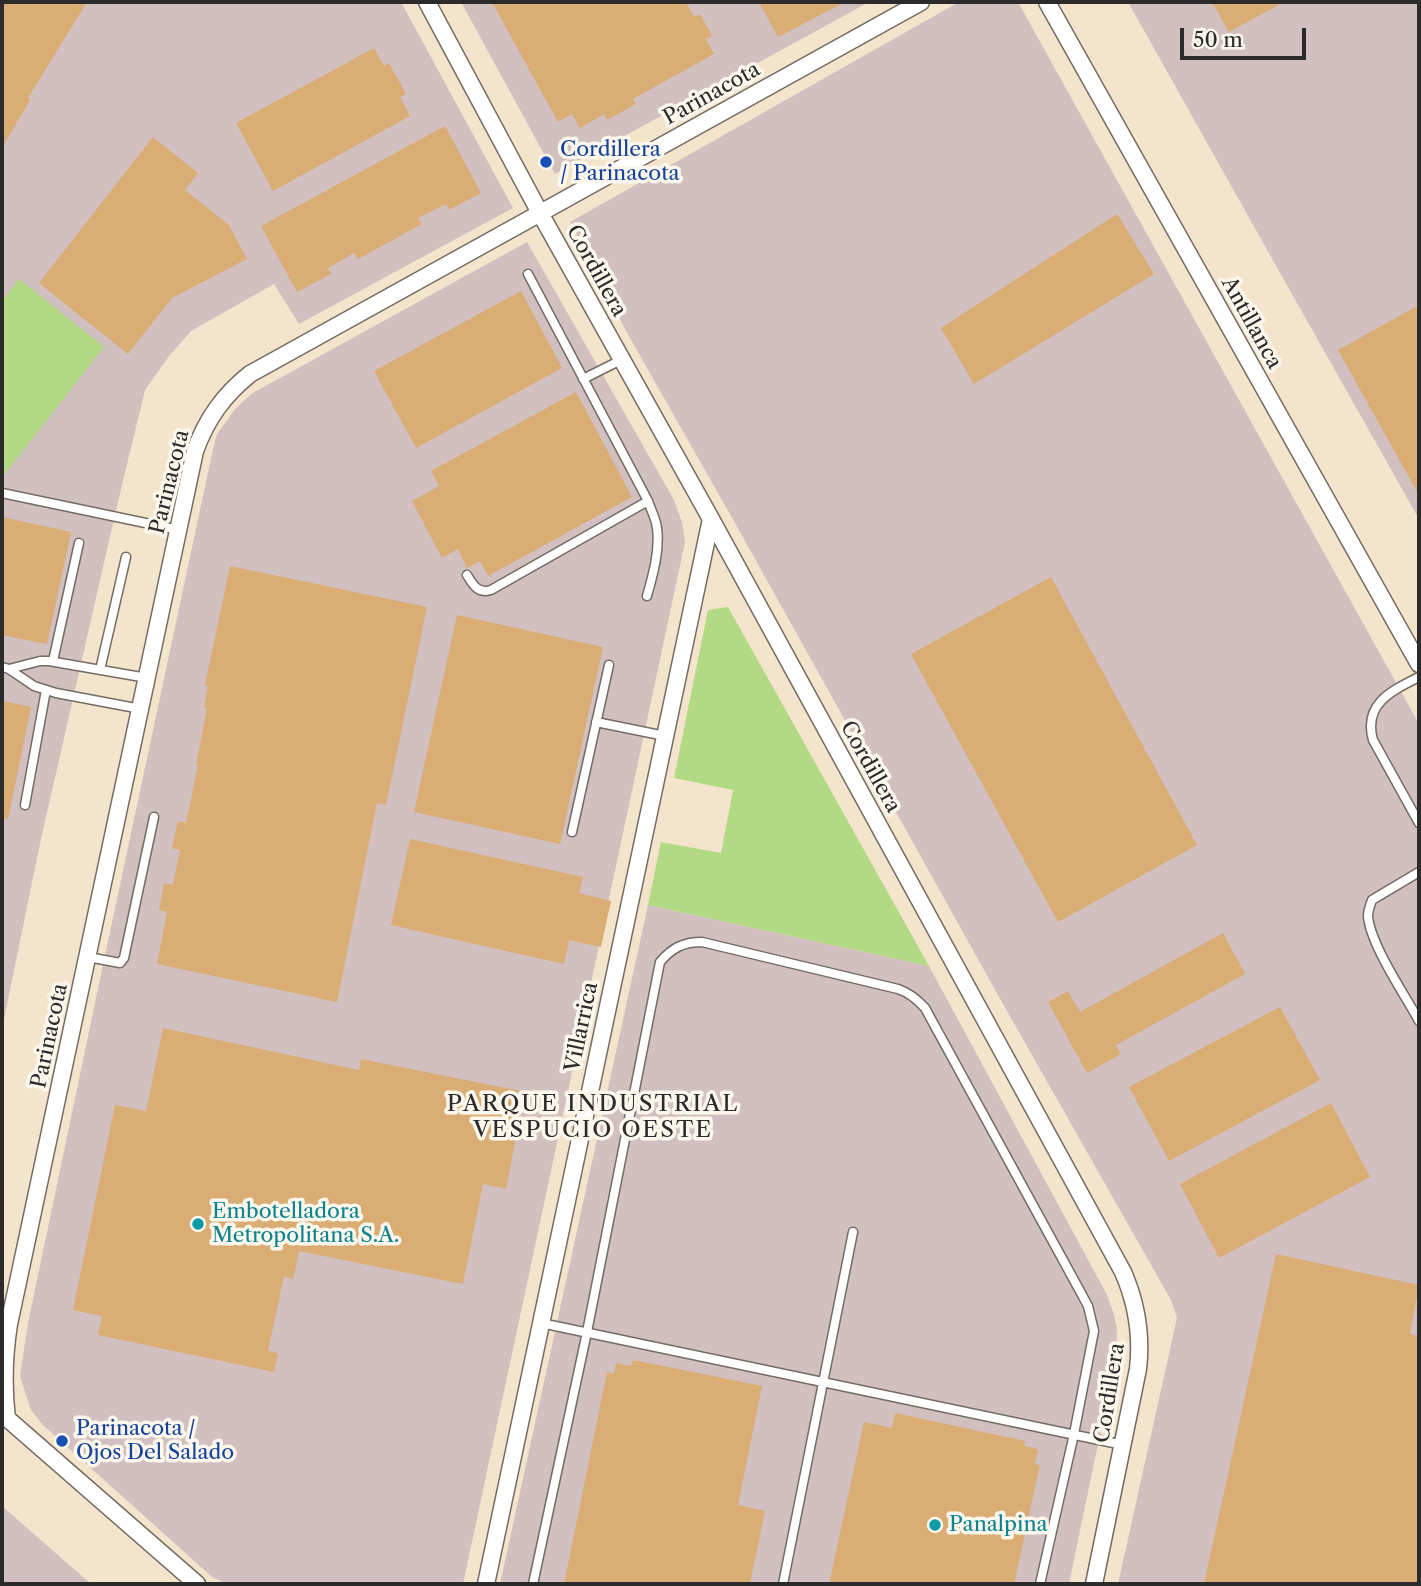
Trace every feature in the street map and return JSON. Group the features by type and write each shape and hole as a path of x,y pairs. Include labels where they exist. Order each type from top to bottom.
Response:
{"street":[{"name":"Cordillera","path":"427,2 540,214 711,519 1130,1286 1138,1317 1139,1369 1094,1584"},
{"name":"Parinacota","path":"4,1416 6,1328 195,451 214,410 250,374 921,2"},
{"name":"Antillanca","path":"1047,2 1419,664"},
{"name":"Villarrica","path":"486,1584 711,519"},
{"path":"4,1416 197,1584"}],"lane":[{"path":"528,274 648,501 657,526 658,540 648,596"},
{"path":"583,379 621,360"},
{"path":"2,493 179,530"},
{"path":"467,575 479,591 491,590 648,501"},
{"path":"53,662 79,543"},
{"path":"100,670 126,557"},
{"path":"5,668 40,661 148,678"},
{"path":"572,832 609,665"},
{"path":"5,668 34,686 46,690 141,709"},
{"path":"1419,677 1398,688 1376,706 1371,716 1370,729 1373,740 1419,823"},
{"path":"25,805 46,690"},
{"path":"596,722 665,736"},
{"path":"88,957 120,963 124,958 154,817"},
{"path":"1419,872 1372,900 1368,912 1376,943 1419,1021"},
{"path":"533,1584 587,1332 660,962 676,947 690,942 702,942 898,989 918,1000 925,1008 1088,1306 1094,1331 1040,1584"},
{"path":"783,1584 853,1232"},
{"path":"541,1322 1123,1445"}],"shaded area":[{"path":"2,2 401,2 513,208 299,324 274,284 191,331 145,390 41,839 2,1029"},
{"path":"461,2 869,2 555,174"},
{"path":"959,2 1018,2 1419,724 1419,1584 1118,1584 1177,1318 1171,1300 626,331 570,222"},
{"path":"1128,2 1419,2 1419,519 1275,264"},
{"path":"527,242 674,500 682,522 685,542 463,1584 227,1584 212,1577 43,1425 31,1410 20,1376 28,1323 213,449 217,434 235,409 251,394"},
{"path":"648,905 929,966 1106,1293 1113,1311 1117,1329 1116,1357 1069,1584 500,1584"},
{"path":"2,1506 91,1584 2,1584"}],"green space":[{"path":"19,279 104,347 3,476 2,302"},
{"path":"728,607 929,966 648,905 661,842 721,853 733,790 674,778 708,610"}],"building":[{"path":"2,2 87,2 28,98 30,100 2,148"},
{"path":"492,2 686,2 694,17 700,14 712,36 706,39 714,54 633,99 636,104 607,120 604,114 580,128 572,114 558,122"},
{"path":"759,2 845,2 778,37"},
{"path":"1212,2 1284,2 1229,32"},
{"path":"374,48 384,66 389,63 406,94 400,97 410,116 273,191 236,123"},
{"path":"445,126 481,193 449,210 446,204 418,218 422,224 358,259 354,253 328,268 331,274 297,292 261,226"},
{"path":"153,137 198,173 185,190 229,225 247,259 172,298 128,354 39,283"},
{"path":"1117,214 1154,274 974,384 941,328"},
{"path":"521,291 562,368 416,448 374,371"},
{"path":"1419,305 1419,495 1338,350"},
{"path":"576,392 632,497 488,576 480,561 467,568 458,549 442,558 412,501 439,486 431,471"},
{"path":"2,517 71,532 47,644 2,635"},
{"path":"230,566 427,607 386,805 377,803 337,1002 157,964 167,912 159,910 164,883 173,885 180,850 172,848 178,821 186,823 198,765 207,708 204,707 208,686 205,685"},
{"path":"1051,577 1197,845 1058,922 911,654"},
{"path":"457,615 603,647 560,844 414,812"},
{"path":"2,701 31,707 8,819 2,818"},
{"path":"410,839 583,877 579,893 611,901 601,947 569,940 564,964 391,925"},
{"path":"1223,933 1245,974 1116,1045 1121,1054 1087,1073 1048,1002 1068,991 1080,1012"},
{"path":"1280,1007 1320,1080 1169,1161 1129,1087"},
{"name":"Embotelladora Metropolitana S.A.","path":"163,1028 359,1070 361,1059 525,1092 506,1189 483,1184 463,1284 299,1251 293,1279 284,1276 268,1351 278,1353 274,1372 98,1335 102,1316 73,1310 115,1105 146,1111"},
{"path":"1331,1103 1370,1177 1219,1258 1180,1184"},
{"path":"1276,1254 1419,1285 1410,1334 1419,1336 1419,1584 1204,1584"},
{"path":"633,1360 762,1386 738,1505 765,1511 750,1584 564,1584 607,1372 614,1374 616,1363 631,1366"},
{"name":"Panalpina","path":"895,1413 1025,1441 1024,1446 1038,1449 1035,1464 1040,1465 1014,1584 829,1584 864,1422 892,1428"}],"place":[{"name":"Cordillera / Parinacota","path":"546,162"},
{"name":"Embotelladora Metropolitana S.A.","path":"198,1224"},
{"name":"Parinacota / Ojos Del Salado","path":"62,1441"},
{"name":"Panalpina","path":"935,1525"}],"district":[{"name":"PARQUE INDUSTRIAL VESPUCIO OESTE","path":"593,1117"}]}
